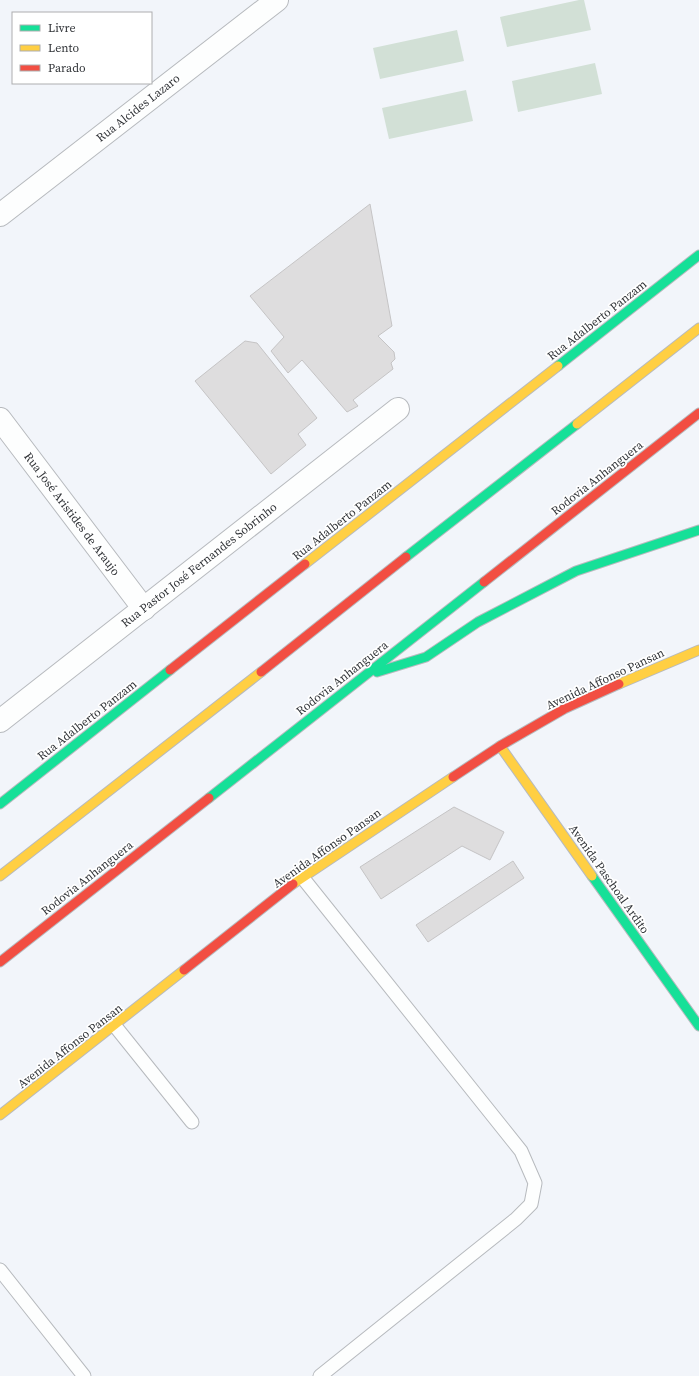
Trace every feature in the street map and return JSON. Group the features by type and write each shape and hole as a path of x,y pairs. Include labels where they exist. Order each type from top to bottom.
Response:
{"main road":[{"name":"Rua Adalberto Panzam","path":"0,804 699,256"},
{"path":"0,876 699,328"},
{"name":"Rodovia Anhanguera","path":"0,962 699,413"},
{"path":"366,675 426,657 478,622 576,570 699,530"},
{"name":"Avenida Affonso Pansan","path":"0,1115 115,1026 302,877 500,746 564,709 625,681 699,650"},
{"name":"Avenida Paschoal Ardito","path":"500,746 699,1026"}],"street":[{"name":"Rua Alcides Lazaro","path":"0,215 276,0"},
{"name":"Rua Pastor José Fernandes Sobrinho","path":"0,722 398,409"},
{"name":"Rua José Aristides de Araujo","path":"0,419 144,609"}],"lane":[{"path":"302,877 520,1151 535,1183 531,1204 516,1219 320,1376"},
{"path":"115,1026 192,1122"},
{"path":"0,1270 84,1376"}],"shaded area":[{"path":"584,0 591,30 507,47 500,17"},
{"path":"457,30 464,61 380,79 373,48"},
{"path":"595,63 602,94 518,112 512,81"},
{"path":"466,90 473,121 389,139 382,108"}],"building":[{"path":"370,204 392,326 378,336 394,352 395,359 391,363 393,369 353,400 358,406 347,412 302,360 288,373 271,351 284,337 250,296"},
{"path":"245,341 257,343 317,418 298,434 306,445 271,474 195,381"},
{"path":"454,807 504,832 490,860 462,846 381,899 360,867"},
{"path":"513,861 524,878 428,942 416,925"}],"traffic: fast":[{"path":"558,366 699,255"},
{"path":"406,557 577,424"},
{"path":"377,672 426,657 478,622 576,571 699,530"},
{"path":"209,798 484,582"},
{"path":"0,804 170,670"},
{"path":"592,876 699,1026"}],"traffic: slow":[{"path":"577,424 699,328"},
{"path":"305,564 558,366"},
{"path":"619,684 699,650"},
{"path":"0,876 261,672"},
{"path":"500,746 592,876"},
{"path":"293,884 453,777"},
{"path":"0,1115 184,970"}],"traffic: jam":[{"path":"484,582 699,413"},
{"path":"261,672 406,557"},
{"path":"170,670 305,564"},
{"path":"453,777 500,746 564,709 619,684"},
{"path":"0,962 209,798"},
{"path":"184,970 293,884"}]}
